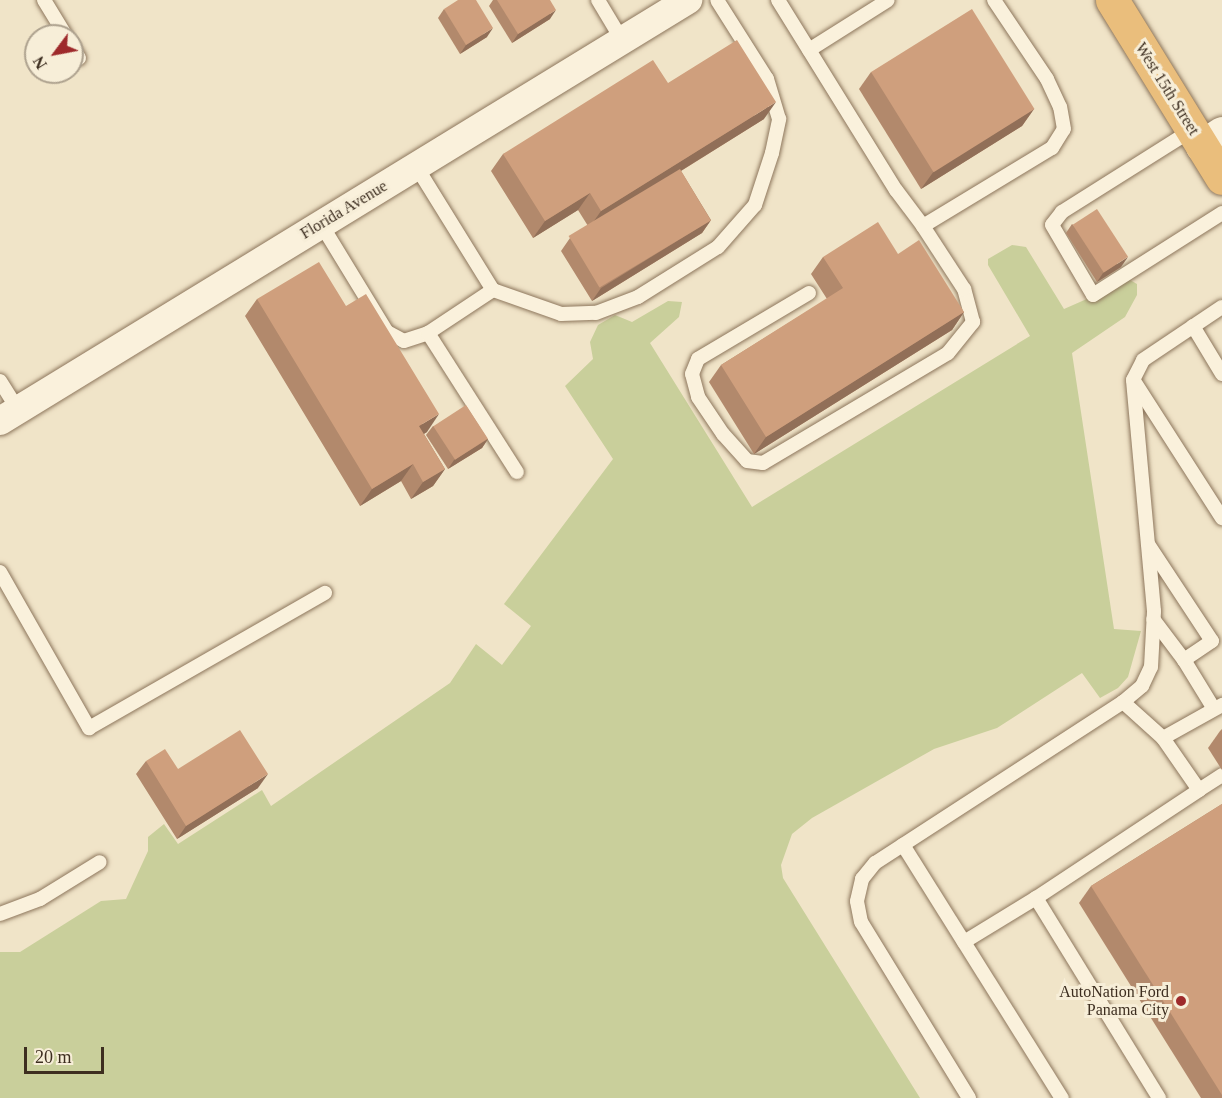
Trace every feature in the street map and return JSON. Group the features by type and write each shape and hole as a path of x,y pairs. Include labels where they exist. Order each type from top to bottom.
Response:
{"highway":[{"name":"West 15th Street","path":"1112,0 1205,136 1222,178"}],"street":[{"name":"Florida Avenue","path":"9,415 688,0"}],"lane":[{"path":"44,0 59,24"},
{"path":"598,0 622,40"},
{"path":"416,166 494,290 561,314 596,313 638,297 718,247 756,205 779,119 767,79 717,0"},
{"path":"778,0 896,190 923,226 964,289 973,322 948,352 762,462 747,461 723,434 698,397 692,374 698,359 809,292"},
{"path":"810,50 888,0"},
{"path":"923,226 1052,148 1064,129 1060,107 1047,80 994,0"},
{"path":"1205,136 1062,212 1052,225 1093,295 1222,213"},
{"path":"321,224 387,332 404,341 428,333 494,290"},
{"path":"969,1098 861,922 857,900 862,879 875,863 1123,702 1142,686 1151,667 1153,619 1132,380 1143,360 1222,307"},
{"path":"1193,327 1222,374"},
{"path":"428,333 517,472"},
{"path":"1132,380 1222,518"},
{"path":"0,381 9,415"},
{"path":"1146,542 1212,641 1184,660"},
{"path":"0,572 89,728 325,593"},
{"path":"1153,619 1218,707 1163,738"},
{"path":"1123,702 1163,738 1199,789"},
{"path":"964,942 1036,898 1222,775"},
{"path":"903,845 1062,1098"},
{"path":"0,914 40,899 100,862"},
{"path":"1036,898 1159,1098"}],"green space":[{"path":"1012,245 1026,247 1064,309 1130,280 1137,284 1137,295 1125,317 1072,353 1114,629 1141,631 1128,677 1118,688 1100,698 1082,673 997,728 934,749 812,818 792,834 781,865 783,878 920,1098 0,1098 0,952 20,952 101,901 126,899 148,851 148,837 164,824 178,844 262,790 271,806 450,683 476,644 502,665 531,626 504,604 613,459 565,386 593,359 590,342 598,325 615,315 632,322 668,301 682,302 679,317 650,343 752,507 1030,336 988,265 988,259"}],"building":[{"path":"458,0 476,0 493,28 466,45 444,9"},
{"path":"497,0 550,0 556,10 518,34"},
{"path":"972,9 1035,109 934,172 871,72"},
{"path":"737,40 776,102 601,211 590,193 545,221 503,154 653,60 668,83"},
{"path":"680,169 711,220 599,287 569,236"},
{"path":"1097,209 1128,257 1104,273 1073,225"},
{"path":"878,222 898,254 919,240 964,312 766,437 721,365 843,288 823,257"},
{"path":"319,262 346,306 366,294 439,414 419,426 445,469 423,482 413,464 372,489 257,299"},
{"path":"466,405 488,439 455,460 433,426"},
{"path":"240,730 268,774 186,826 146,761 165,749 178,769"},
{"name":"AutoNation Ford Panama City","path":"1222,804 1222,1095 1091,886"}],"place":[{"name":"AutoNation Ford Panama City","path":"1181,1001"}]}
